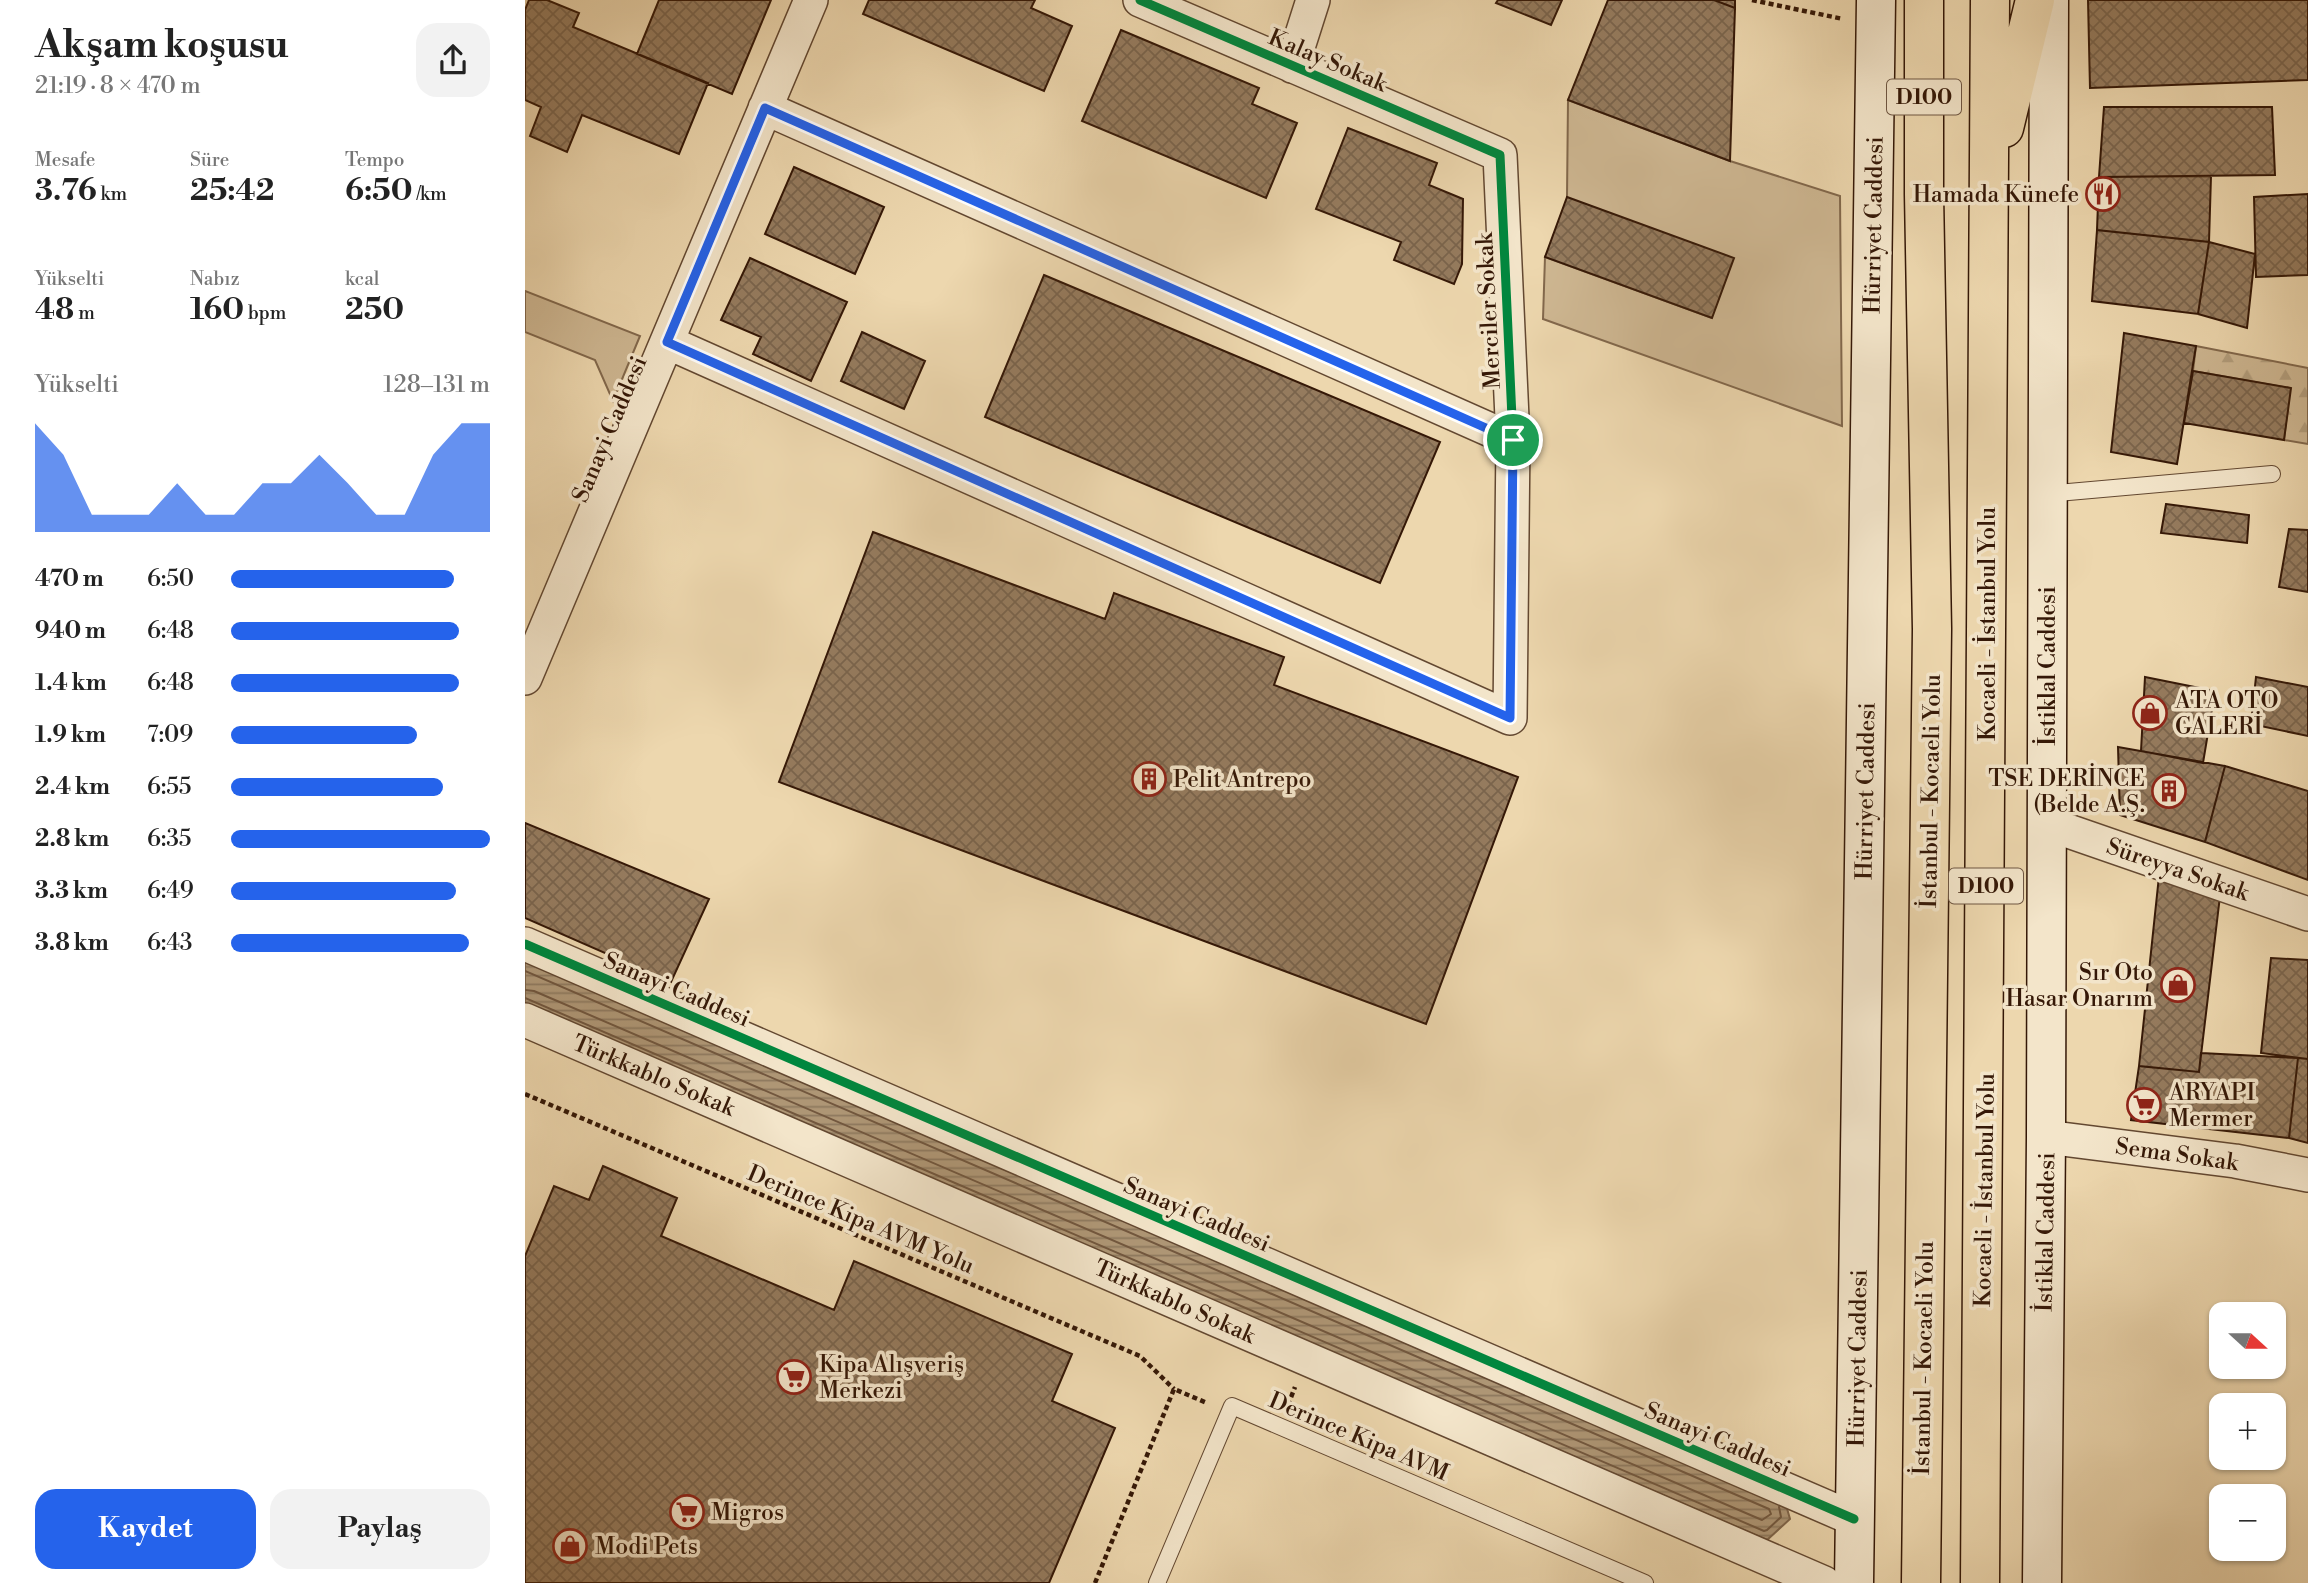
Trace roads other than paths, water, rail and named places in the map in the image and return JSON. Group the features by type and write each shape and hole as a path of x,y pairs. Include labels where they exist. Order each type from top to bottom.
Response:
{"highway":[{"name":"İstanbul - Kocaeli Yolu","path":"1921,1583 1932,629 1924,194 1924,0"},
{"name":"Kocaeli - İstanbul Yolu","path":"1980,1583 1990,0"},
{"path":"1990,188 2035,0"}],"main road":[{"name":"İstiklal Caddesi","path":"2042,1583 2048,824 2046,494 2049,0"},
{"name":"Hürriyet Caddesi","path":"1854,1583 1865,11"}],"street":[{"name":"Sanayi Caddesi","path":"525,678 811,0"},
{"name":"Kalay Sokak","path":"1140,0 1500,155"},
{"path":"1292,66 1313,0"},
{"path":"765,108 1513,440"},
{"name":"Merciler Sokak","path":"667,342 1510,718 1513,440 1500,155"},
{"name":"Süreyya Sokak","path":"2048,824 2308,914"},
{"name":"Sanayi Caddesi","path":"525,944 1854,1519"},
{"name":"Türkkablo Sokak","path":"525,1020 1824,1583"},
{"name":"Sema Sokak","path":"2046,1137 2235,1161 2308,1175"}],"lane":[{"path":"2046,494 2272,474"},
{"name":"Derince Kipa AVM","path":"1157,1583 1232,1406 1645,1583"}],"water":[{"path":"525,954 1784,1498 1790,1519 1767,1540 525,1004"}],"place":[{"name":"Hamada Künefe","path":"2103,194"},
{"name":"ATA OTO GALERİ","path":"2150,713"},
{"name":"Pelit Antrepo","path":"1149,779"},
{"name":"TSE DERİNCE (Belde A.Ş.","path":"2169,791"},
{"name":"Sır Oto Hasar Onarım","path":"2178,985"},
{"name":"ARYAPI Mermer","path":"2144,1105"},
{"name":"Kipa Alışveriş Merkezi","path":"794,1377"},
{"name":"Migros","path":"687,1512"},
{"name":"Modi Pets","path":"570,1546"}]}
